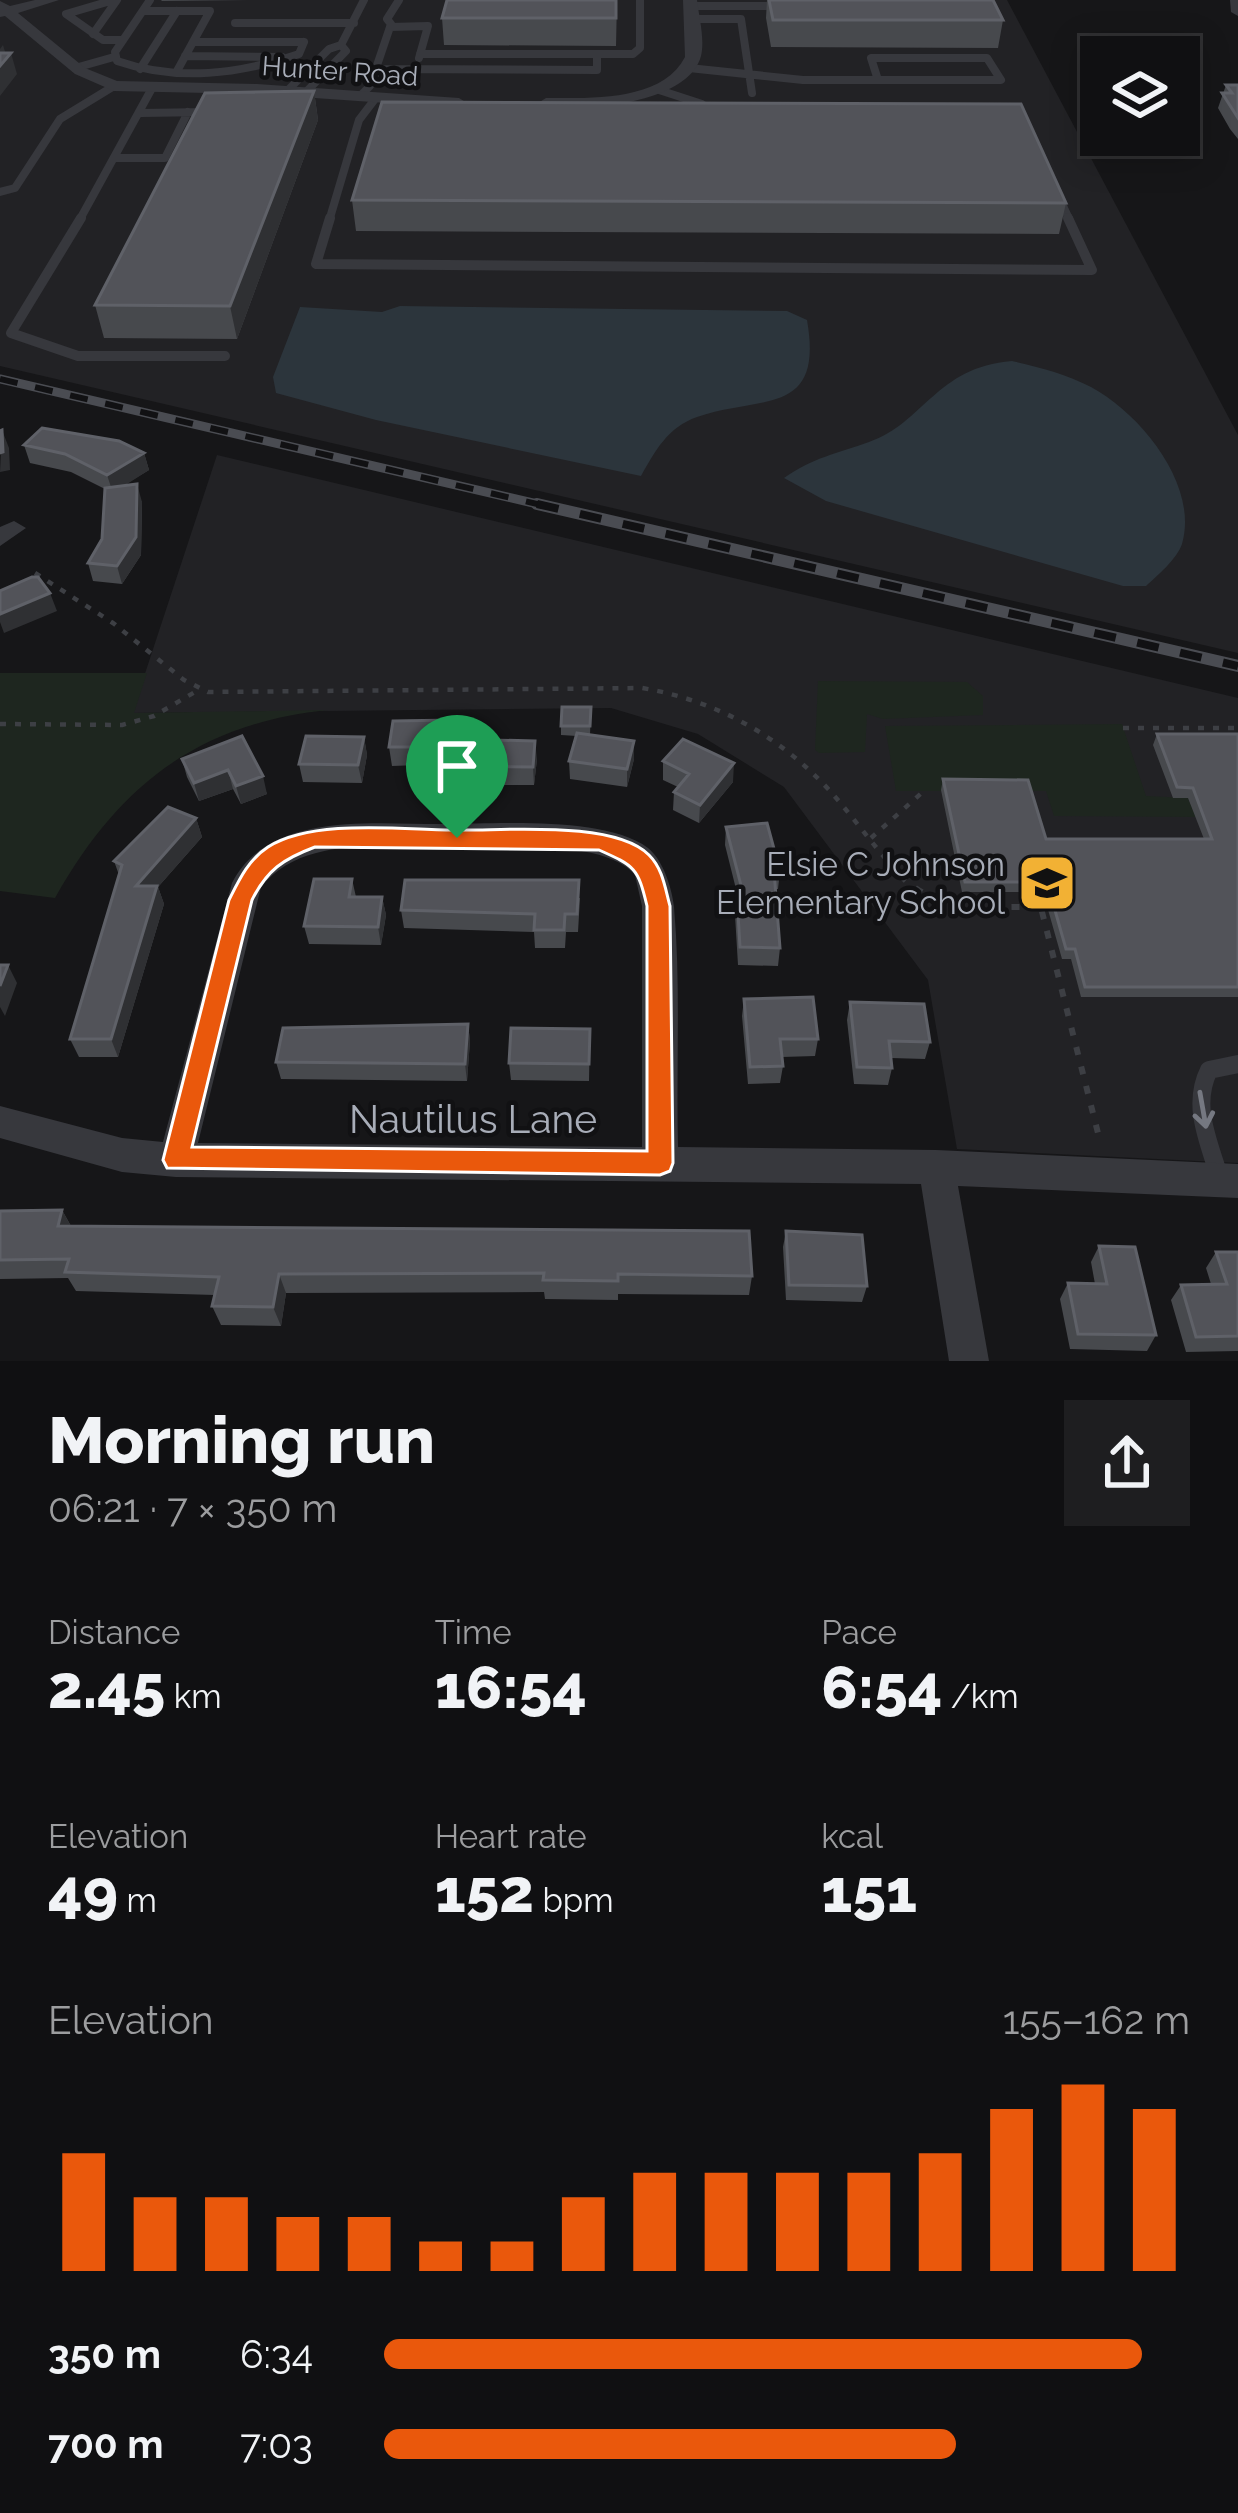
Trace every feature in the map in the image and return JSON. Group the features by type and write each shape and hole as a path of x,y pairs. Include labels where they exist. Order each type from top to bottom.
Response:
{"street":[{"path":"2,10 52,0"},
{"path":"1237,0 1238,12"},
{"path":"531,103 614,100 656,89 688,68 693,50 690,8"},
{"name":"Hunter Road","path":"2,10 94,81 114,86 489,103"},
{"path":"176,1160 247,883 278,852 314,839 576,839 618,846 639,858 651,876 658,906 660,1163"},
{"name":"Nautilus Lane","path":"0,1122 122,1155 176,1160 936,1167 1229,1181"},
{"path":"936,1167 969,1361"}],"lane":[{"path":"116,0 66,14 103,40 123,40"},
{"path":"94,34 116,0"},
{"path":"114,57 150,0"},
{"path":"287,91 329,49 341,45 364,0"},
{"path":"420,55 638,52 640,0"},
{"path":"398,3 402,9 399,20 391,25 358,120 316,264 1092,270 1054,187"},
{"path":"690,8 738,3 796,6"},
{"path":"690,8 741,19 752,93"},
{"path":"142,10 210,11 177,71"},
{"path":"140,69 177,11"},
{"path":"235,22 354,23"},
{"path":"391,25 428,26 416,69"},
{"path":"75,68 114,57 140,69 250,71 299,54 304,42 194,42"},
{"path":"306,92 346,51 341,45"},
{"path":"185,56 290,57"},
{"path":"376,69 597,70 597,56"},
{"path":"688,68 749,76 878,80 1001,80 986,58 871,58 878,80"},
{"path":"914,58 920,80"},
{"path":"954,58 962,80"},
{"path":"0,192 15,188 60,119 114,86"},
{"path":"656,89 692,104 716,104"},
{"path":"151,90 117,158 11,333 78,356 225,356"},
{"path":"692,104 694,122"},
{"path":"740,104 763,104"},
{"path":"141,112 212,112"},
{"path":"117,158 165,158 188,112"},
{"path":"358,120 381,120"},
{"path":"1229,1181 1199,1090 1209,1070 1238,1064"}],"path":[{"path":"34,573 113,623 200,689 247,694 652,689 711,708 766,736 813,773 909,886 935,904 1040,907"},
{"path":"0,724 122,725 154,716 200,689"},
{"path":"1123,728 1238,728"},
{"path":"869,839 925,790"},
{"path":"1036,892 1099,1137"}],"shaded area":[{"path":"0,0 1007,0 1080,137 1080,156 1090,156 1238,435 1238,653 0,366"},
{"path":"400,306 787,311 807,320 810,351 797,388 782,397 687,421 663,441 641,476 376,420 276,393 273,377 300,307 382,312"},
{"path":"1012,361 1091,387 1129,415 1162,454 1182,498 1185,521 1179,550 1146,586 1123,586 826,501 784,478 888,433 965,374"},
{"name":"Elsie C Johnson Elementary School","path":"217,455 1238,698 1238,1163 957,1149 928,980 784,787 698,734 611,708 132,713"},
{"path":"0,673 147,673 134,713 327,710 239,730 166,767 106,823 55,898 0,891"},
{"path":"818,681 967,682 983,696 983,715 883,719 867,714 865,752 819,753 815,750"},
{"path":"1122,724 1146,796 1188,798 1196,817 1054,816 1046,791 896,791 885,726"}],"building":[{"path":"447,0 616,0 616,18 442,18"},
{"path":"769,0 993,0 1003,20 773,20"},
{"path":"1226,85 1238,85 1238,118 1222,93 1232,93"},
{"path":"314,91 230,306 95,305 205,93"},
{"path":"382,102 1021,104 1066,203 352,200"},
{"path":"42,428 119,441 144,453 107,475 65,454 24,445"},
{"path":"137,484 136,537 117,566 88,563 102,539 105,488"},
{"path":"38,577 50,593 0,614 0,591"},
{"path":"562,707 591,707 590,726 561,726"},
{"path":"453,720 451,739 535,741 533,767 420,766 422,747 389,747 393,721"},
{"path":"577,733 634,741 627,769 569,761"},
{"path":"1157,734 1238,734 1238,987 1085,987 1075,949 1066,949 1047,882 965,882 943,779 1028,780 1046,839 1212,839 1193,788 1177,787"},
{"path":"242,736 263,776 236,786 228,770 194,783 182,759"},
{"path":"306,736 364,737 358,765 299,764"},
{"path":"683,739 734,763 700,805 674,792 689,774 663,761"},
{"path":"168,807 196,818 136,886 157,886 111,1039 70,1039 122,865 114,861"},
{"path":"767,823 780,871 774,871 780,948 740,947 737,897 744,897 726,827"},
{"path":"314,879 352,879 349,897 382,897 378,927 304,926"},
{"path":"405,880 579,880 577,914 565,914 564,930 534,930 535,914 401,910"},
{"path":"813,997 818,1039 780,1039 783,1066 750,1067 744,999"},
{"path":"850,1002 924,1004 930,1042 889,1041 892,1068 857,1067"},
{"path":"468,1024 465,1064 276,1062 283,1028"},
{"path":"511,1028 590,1029 589,1064 509,1063"},
{"path":"62,1210 58,1226 749,1231 752,1276 618,1274 618,1281 543,1280 544,1273 279,1274 273,1307 212,1306 219,1277 65,1272 69,1259 0,1260 0,1211"},
{"path":"786,1231 862,1235 867,1286 789,1285"},
{"path":"1099,1246 1135,1247 1156,1335 1078,1334 1068,1283 1107,1284"},
{"path":"1216,1252 1238,1252 1238,1336 1196,1337 1181,1285 1227,1284"}],"railway":[{"path":"0,379 550,507"},
{"path":"537,504 1238,666"}],"place":[{"name":"Elsie C Johnson Elementary School","path":"1047,883"}],"route":[{"path":"457,838 602,842 639,858 651,876 658,906 660,1163 176,1160 240,900 256,870 278,852 314,839 457,838"}]}
